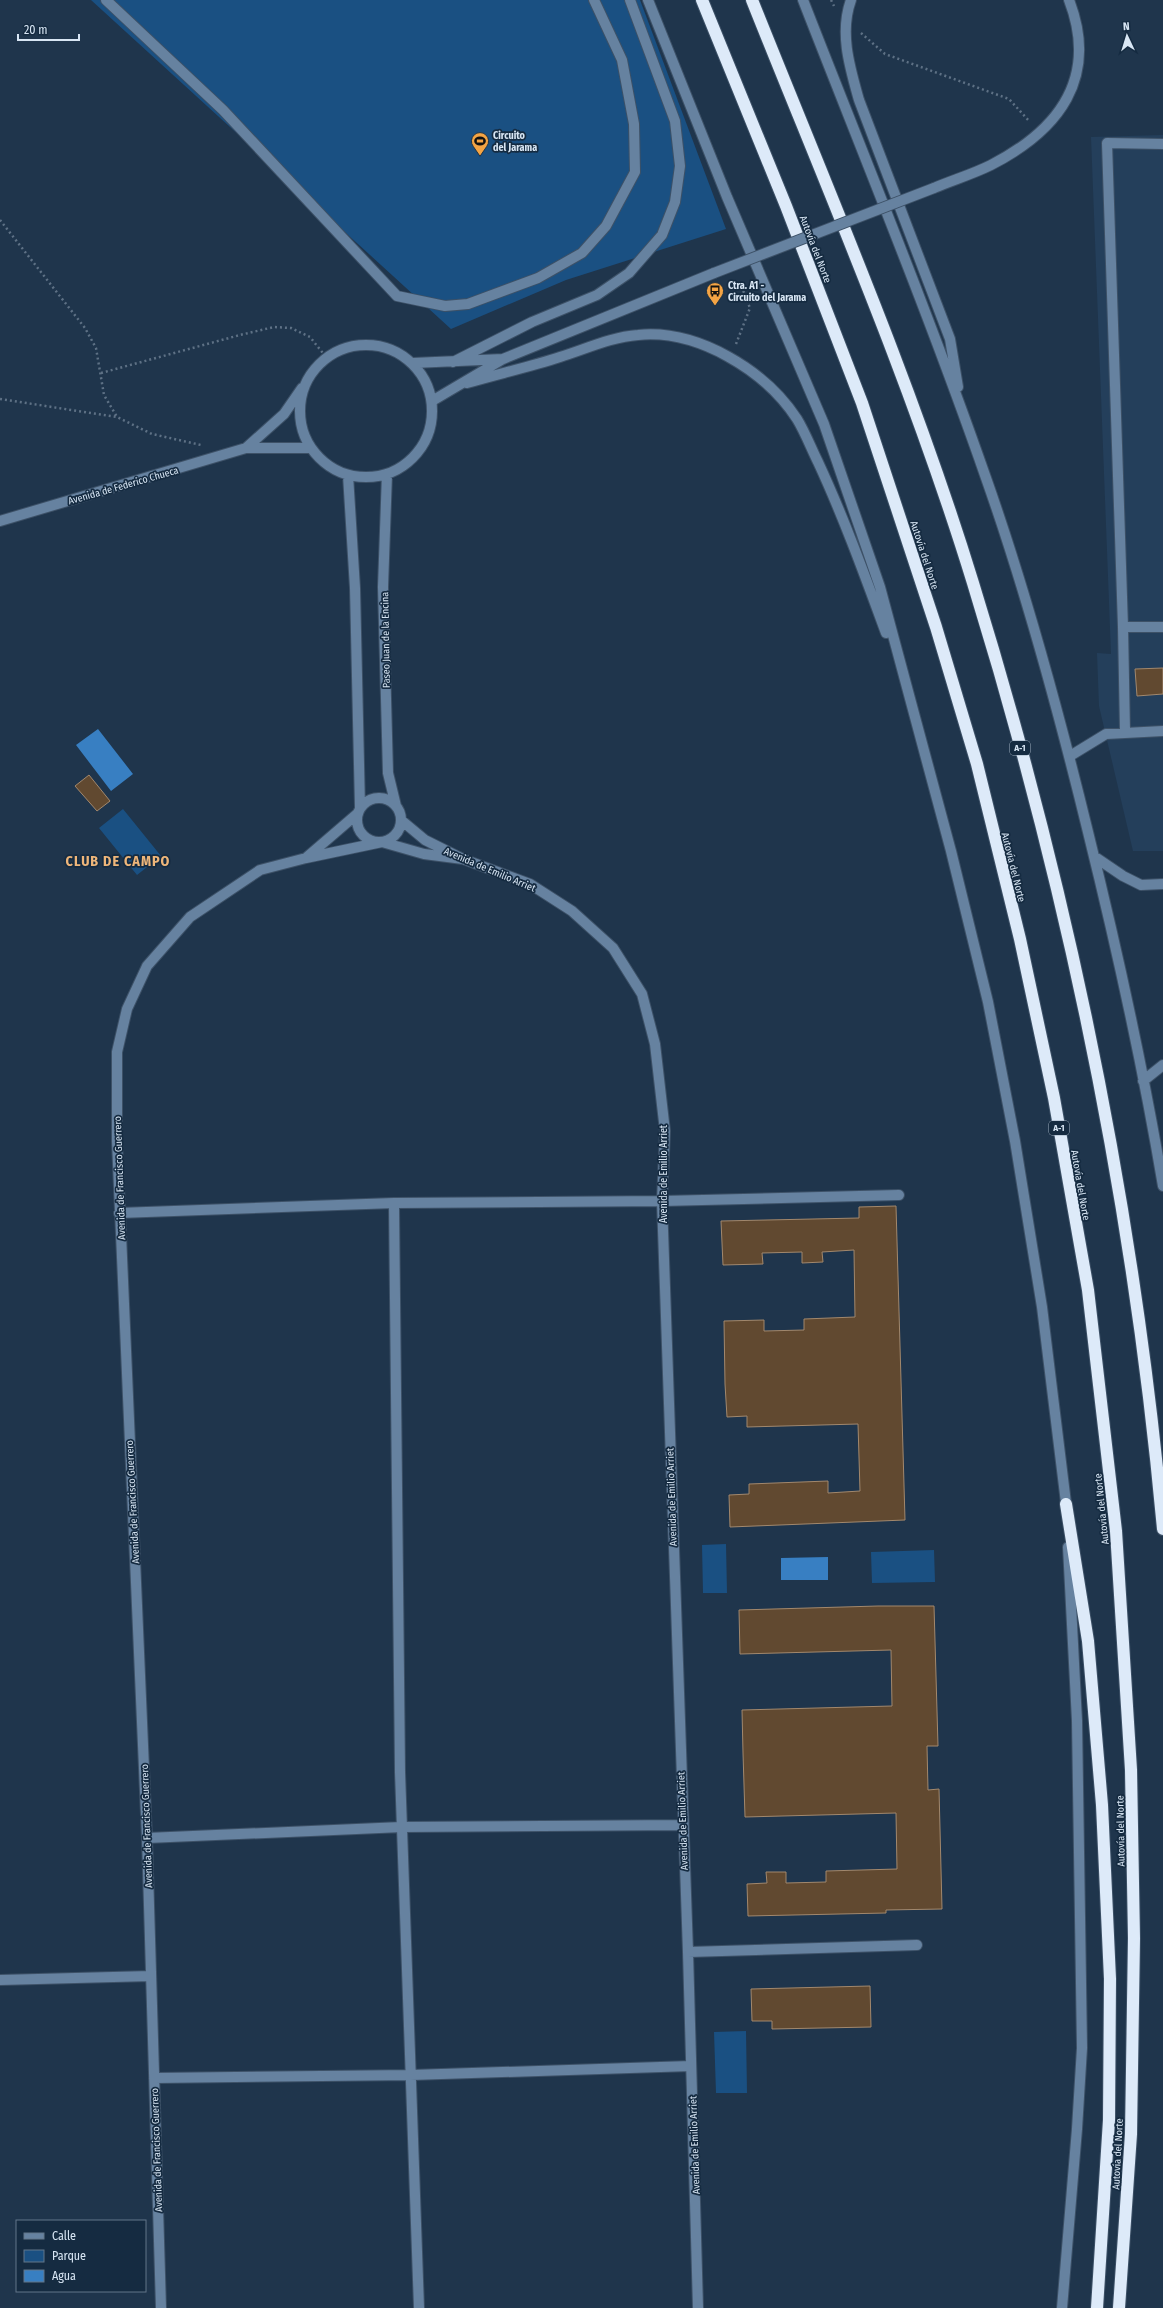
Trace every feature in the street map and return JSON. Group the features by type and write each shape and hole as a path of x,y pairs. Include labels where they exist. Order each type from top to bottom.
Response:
{"highway":[{"name":"Autovía del Norte","path":"702,0 786,206 862,403 936,627 977,764 1020,939 1055,1106 1088,1290 1116,1531 1131,1770 1134,1938 1131,2126 1119,2308"},
{"name":"A-1","path":"752,0 889,341 973,581 1008,701 1075,968 1106,1118 1133,1276 1155,1437 1163,1529"},
{"path":"1066,1504 1088,1641 1102,1805 1110,1978 1109,2120 1097,2308"}],"street":[{"path":"106,0 223,110 397,296 446,306 468,304 538,278 582,253 606,226 635,172 634,124 622,60 594,0"},
{"path":"453,362 532,322 597,294 629,273 662,235 675,202 680,166 676,121 630,0"},
{"path":"648,0 727,197 824,424 880,587 951,851 988,1002 1015,1140 1042,1307 1066,1504 1077,1721 1082,2048 1077,2129 1062,2308"},
{"path":"803,0 962,409 1013,559 1070,756 1095,857 1143,1081 1163,1186"},
{"path":"851,0 847,21 848,62 859,100 950,339 962,409"},
{"path":"432,401 467,382 503,359 714,274 990,166 1028,144 1053,121 1067,99 1077,74 1080,44 1077,20 1070,0"},
{"path":"1125,732 1124,627 1107,143 1163,144"},
{"path":"467,382 535,365 615,339 639,334 674,336 704,345 730,357 768,386 796,419 825,478 860,560 911,702"},
{"path":"368,345 380,346 398,352 413,363 426,381 432,401 431,424 423,446 408,463 387,474 368,477 348,475 321,460 311,448 302,428 299,405 305,383 314,369 326,357 343,348 368,345"},
{"path":"413,363 503,359"},
{"name":"Avenida de Federico Chueca","path":"246,448 284,414 305,383"},
{"name":"Avenida de Federico Chueca","path":"0,521 246,448 311,448"},
{"name":"Paseo Juan de la Encina","path":"387,474 383,587 388,773 396,806"},
{"path":"348,475 355,588 359,811 357,822 362,835 375,842 382,842 424,854 463,859"},
{"path":"1124,627 1163,627"},
{"path":"1070,756 1106,734 1163,731"},
{"path":"306,858 382,842 395,835 399,830 401,820 396,806 387,799 372,799 359,811"},
{"name":"Avenida de Francisco Guerrero","path":"162,2308 147,1838 119,1213 117,1052 127,1009 147,966 190,917 260,870 306,858 359,811"},
{"name":"Avenida de Emilio Arriet","path":"401,820 426,840 463,859 530,884 572,910 613,948 642,994 655,1044 665,1131 662,1201 682,1825 688,1952 698,2308"},
{"path":"1095,857 1123,876 1141,885 1163,884"},
{"path":"1143,1081 1163,1065"},
{"path":"119,1213 394,1203 662,1201 899,1195"},
{"path":"394,1203 402,1827 419,2308"},
{"path":"147,1838 402,1827 682,1825"},
{"path":"688,1952 917,1945"},
{"path":"0,1980 151,1976"},
{"path":"154,2078 411,2075 691,2066"}],"path":[{"path":"831,0 836,13 886,54 1009,99 1040,133"},
{"path":"0,220 85,328 96,348 104,395 117,417"},
{"path":"730,357 743,330 750,308 739,280"},
{"path":"101,373 274,327 291,328 310,337 326,357"},
{"path":"0,399 117,417 152,434 203,445"}],"shaded area":[{"path":"1163,135 1163,851 1133,851 1099,706 1097,653 1111,654 1091,137"}],"green space":[{"name":"Circuito del Jarama","path":"91,0 640,0 726,229 566,280 451,329"},
{"path":"123,809 161,856 137,875 99,828"},
{"path":"726,1544 727,1593 703,1593 702,1545"},
{"path":"934,1550 935,1582 872,1583 871,1552"},
{"path":"746,2031 747,2093 716,2093 714,2032"}],"water":[{"path":"98,729 133,774 111,791 76,745"},
{"path":"828,1557 828,1580 781,1580 781,1558"}],"building":[{"path":"1163,668 1163,694 1137,696 1135,669"},
{"path":"89,775 110,801 97,811 75,786"},
{"path":"896,1206 905,1520 730,1527 729,1495 749,1494 749,1484 828,1481 828,1493 860,1491 858,1424 747,1427 747,1416 727,1417 725,1384 724,1321 764,1320 764,1331 804,1330 804,1319 855,1317 854,1250 822,1252 823,1262 802,1263 802,1252 762,1253 763,1264 723,1265 721,1221 859,1218 859,1207"},
{"path":"934,1606 938,1746 927,1746 928,1790 939,1789 942,1909 886,1910 886,1913 748,1916 747,1884 767,1883 766,1872 786,1872 786,1883 826,1882 826,1871 897,1869 896,1813 745,1817 742,1710 892,1706 891,1650 740,1654 739,1610"},
{"path":"870,1986 871,2027 772,2029 772,2021 752,2021 751,1989"}],"place":[{"name":"Circuito del Jarama","path":"480,156"},
{"name":"Ctra. A1 - Circuito del Jarama","path":"715,306"}],"district":[{"name":"CLUB DE CAMPO","path":"118,861"}]}
